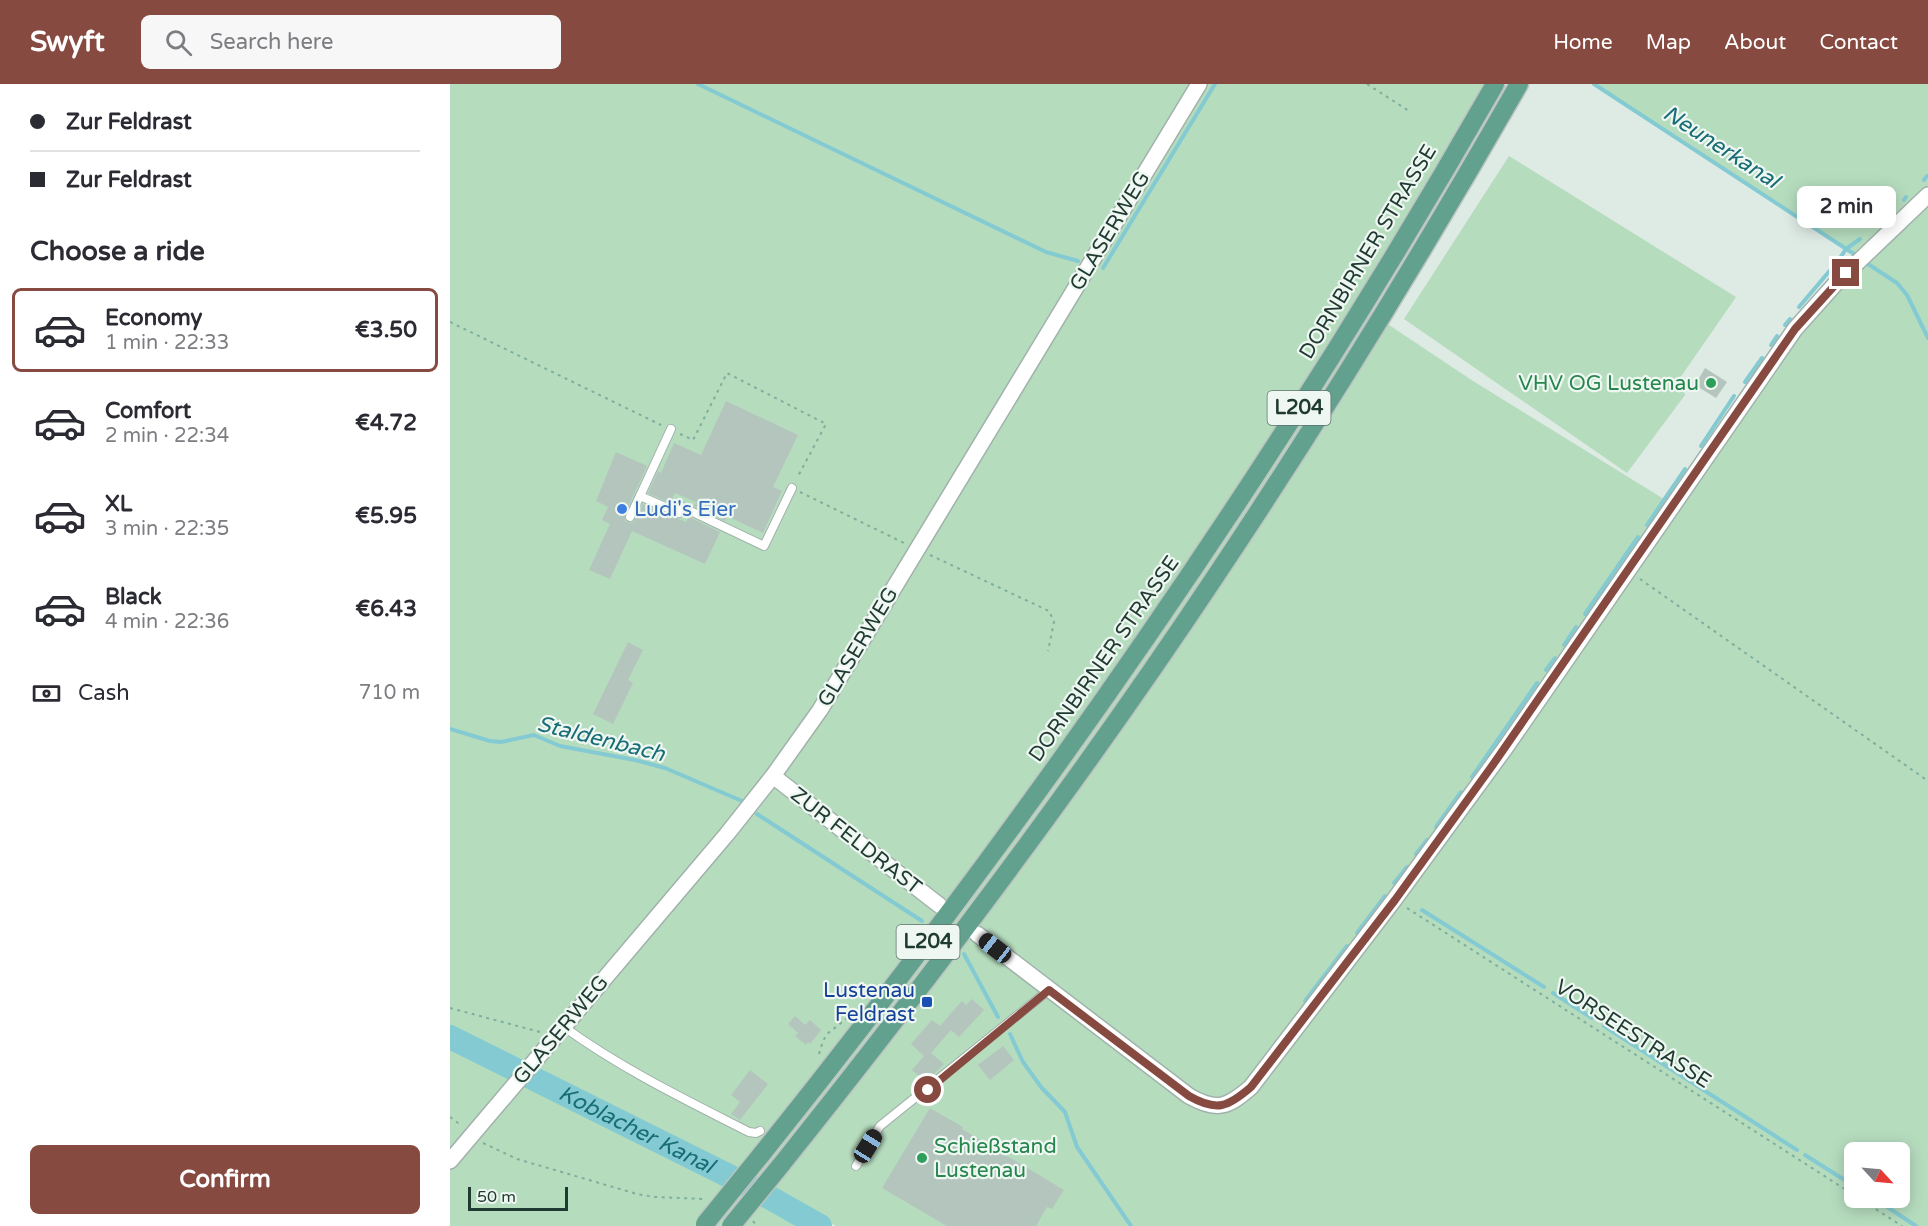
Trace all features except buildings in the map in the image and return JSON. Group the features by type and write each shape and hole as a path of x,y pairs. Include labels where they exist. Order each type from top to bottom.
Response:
{"main road":[{"name":"DORNBIRNER STRASSE","path":"704,1225 880,1006 1053,773 1159,621 1347,332 1495,84"},
{"name":"DORNBIRNER STRASSE","path":"738,1221 980,909 1093,753 1217,574 1382,316 1519,84"}],"street":[{"name":"GLASERWEG","path":"450,1161 728,834 820,710 1199,84"},
{"path":"977,934 1189,1096 1204,1105 1220,1106 1233,1102 1251,1087 1395,900 1506,747 1795,329 1822,297 1928,195"},
{"name":"ZUR FELDRAST","path":"773,776 939,905"}],"lane":[{"path":"630,517 671,429"},
{"path":"640,496 679,513 682,507 764,546 792,488"},
{"path":"856,1166 880,1126 1049,990"},
{"path":"555,1038 597,1051 635,1074 749,1132 760,1131"}],"path":[{"path":"1367,84 1409,111"},
{"path":"450,322 693,440 727,373 826,424 792,488 1049,611 1054,622 1048,651"},
{"path":"1629,570 1664,597 1928,781"},
{"name":"VORSEESTRASSE","path":"1395,900 1844,1188"},
{"path":"450,1008 555,1038"},
{"path":"827,1034 837,1028 852,1013"},
{"path":"498,1151 517,1159 646,1196 708,1200"},
{"name":"VORSEESTRASSE","path":"1874,1208 1902,1226"},
{"path":"738,1221 757,1226"}],"green space":[{"path":"450,84 1489,84 1371,313 1473,381 1667,501 1815,312 1928,198 1928,1226 836,1226 735,1170 727,1182 804,1226 450,1226"},
{"path":"1594,84 1928,84 1928,188 1857,256"},
{"path":"1509,156 1736,297 1680,378 1685,395 1627,473 1404,319"}],"waterway":[{"path":"698,84 1046,252 1078,261"},
{"path":"1103,268 1215,84"},
{"name":"Neunerkanal","path":"1594,84 1857,256"},
{"path":"1924,180 1927,176"},
{"path":"1880,224 1886,217"},
{"path":"1799,307 1846,249 1860,239"},
{"name":"Neunerkanal","path":"1865,262 1897,283 1907,295 1928,338"},
{"path":"1785,325 1790,319"},
{"path":"1771,345 1777,336"},
{"path":"1745,382 1762,358"},
{"path":"1701,446 1734,396"},
{"path":"1647,525 1685,469"},
{"path":"1585,614 1638,537"},
{"path":"1564,645 1576,627"},
{"path":"1546,670 1555,658"},
{"path":"1472,777 1537,683"},
{"name":"Staldenbach","path":"450,729 501,742 534,735 560,746 665,768 742,801"},
{"path":"1436,827 1461,792"},
{"name":"Staldenbach","path":"757,814 922,921"},
{"path":"1416,854 1427,840"},
{"path":"1394,883 1407,867"},
{"path":"1357,933 1385,896"},
{"path":"1422,910 1544,987"},
{"path":"1305,1001 1347,946"},
{"name":"Staldenbach","path":"964,954 998,1017"},
{"path":"1553,993 1592,1018"},
{"path":"1604,1026 1797,1150"},
{"name":"Staldenbach","path":"1010,1034 1023,1062 1041,1087 1065,1112 1077,1147 1131,1226"},
{"name":"Koblacher Kanal","path":"450,1037 749,1186 820,1226"},
{"path":"1805,1155 1844,1180"},
{"path":"1889,1208 1916,1226"}],"place":[{"name":"VHV OG Lustenau","path":"1711,383"},
{"name":"Ludi's Eier","path":"622,509"},
{"name":"Lustenau Feldrast","path":"927,1002"},
{"name":"Schießstand Lustenau","path":"922,1158"}],"route":[{"path":"928,1090 1049,990 1204,1105 1220,1106 1233,1102 1251,1087 1395,900 1492,766 1795,329 1846,273"}]}
